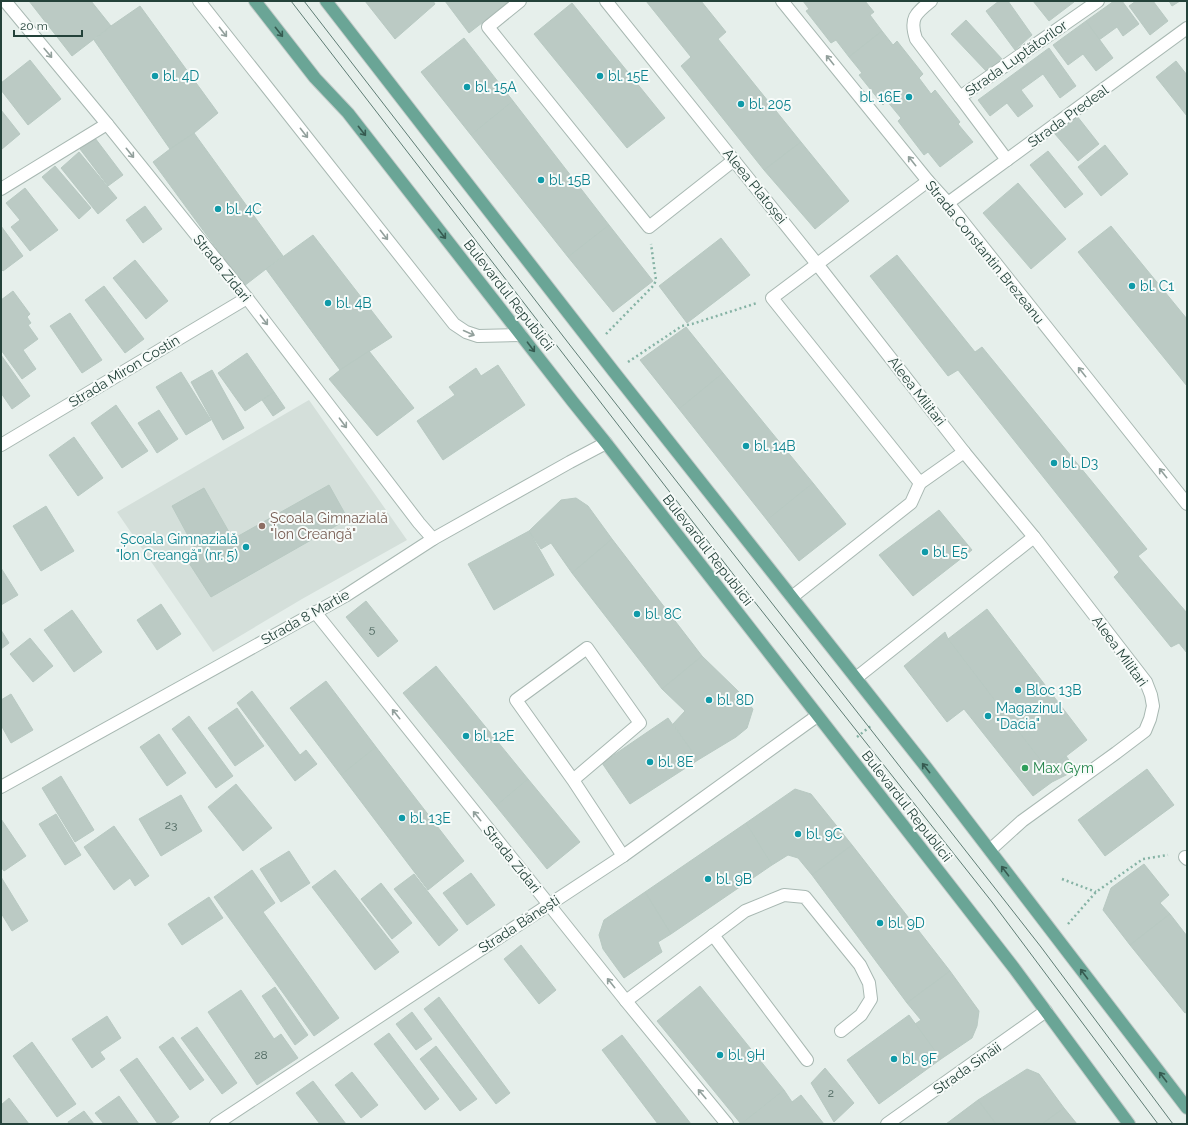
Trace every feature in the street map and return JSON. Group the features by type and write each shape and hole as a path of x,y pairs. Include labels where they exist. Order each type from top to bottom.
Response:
{"main road":[{"name":"Bulevardul Republicii","path":"255,1 314,78 348,113 572,402 606,443 1046,1011 1129,1124"},
{"path":"326,1 614,372 792,596 990,850 1187,1108"}],"street":[{"name":"Strada Zidari","path":"5,1 107,124 247,298 419,523 433,539"},
{"path":"199,1 454,324 466,332 478,336 521,335"},
{"path":"520,1 488,27 649,227 734,160"},
{"name":"Aleea Platoșei","path":"606,1 817,264"},
{"name":"Strada Constantin Brezeanu","path":"782,1 948,203 1187,504"},
{"path":"931,1 916,14 913,23 913,30 916,39 960,97"},
{"name":"Strada Luptătorilor","path":"1007,160 960,97 1098,1"},
{"name":"Strada Predeal","path":"948,203 1187,28"},
{"path":"1,189 107,124"},
{"path":"920,483 772,298 928,180"},
{"name":"Aleea Militari","path":"817,264 964,452 1034,537 1146,682 1151,695 1153,706 1150,719 1145,730 1116,753 1022,821 990,850"},
{"name":"Strada Miron Costin","path":"1,445 247,298"},
{"name":"Strada 8 Martie","path":"1,787 345,596 433,539 606,443"},
{"path":"792,596 911,502 920,483 964,452"},
{"path":"856,678 1034,537"},
{"name":"Strada Zidari","path":"315,612 626,1001 727,1124"},
{"path":"573,780 640,723 587,648 516,700 573,780 623,856"},
{"name":"Strada Bănești","path":"216,1124 623,856 817,716"},
{"path":"626,1001 745,911 784,895 805,897 860,965 869,983 871,999 861,1015 841,1032"},
{"path":"713,935 807,1060"},
{"name":"Strada Sinăii","path":"887,1124 1046,1011"}],"path":[{"path":"594,346 654,285 656,280 649,227"},
{"path":"614,372 682,326 772,298"},
{"path":"843,749 884,714"},
{"path":"1064,929 1096,892 1143,859 1168,855 1186,858"},
{"path":"1062,879 1096,892"}],"shaded area":[{"name":"Școala Gimnazială \"Ion Creangă\"","path":"309,400 407,540 302,599 213,652 117,512"}],"building":[{"path":"29,1 91,1 111,26 72,56"},
{"path":"365,1 433,1 435,4 395,39"},
{"path":"445,1 510,1 469,33"},
{"name":"bl. 205","path":"646,1 701,1 726,32 718,39 801,142 764,170 681,66 691,57"},
{"path":"803,1 865,1 874,12 870,15 882,31 849,57 836,40 831,43 806,11 809,9"},
{"path":"999,1 1008,1 1032,35 1015,50 986,11"},
{"path":"1033,1 1073,1 1074,2 1049,21"},
{"path":"1114,1 1122,1 1139,24 1123,36 1117,27 1099,40 1086,21"},
{"path":"1136,1 1153,1 1168,21 1150,35 1129,6"},
{"path":"1169,1 1180,1 1172,6"},
{"name":"bl. 15E","path":"572,3 665,118 627,148 534,34"},
{"name":"bl. 4D","path":"140,6 218,113 194,133 170,149 94,40"},
{"path":"966,20 1002,59 987,72 951,34"},
{"path":"1086,21 1113,58 1096,71 1083,54 1068,65 1053,45"},
{"name":"bl. 16E","path":"882,31 893,45 897,41 923,74 919,78 931,94 935,90 960,122 958,124 973,142 940,167 928,152 924,155 898,121 901,118 887,101 883,105 859,75 862,73 849,57"},
{"name":"bl. 15A","path":"464,38 513,101 471,135 421,72"},
{"path":"1049,48 1076,86 1060,98 1043,74 1021,90 1033,106 1018,117 1007,103 990,116 978,100"},
{"path":"30,60 61,99 28,125 1,90 1,83"},
{"path":"1176,61 1187,75 1187,116 1156,77"},
{"name":"bl. 15B","path":"513,101 609,225 568,257 471,135"},
{"path":"1,110 20,134 2,149 1,148"},
{"path":"1077,116 1099,144 1078,161 1055,134"},
{"name":"bl. 4C","path":"194,133 283,256 244,286 153,162"},
{"path":"95,138 123,175 108,186 80,149"},
{"path":"801,142 849,201 815,229 764,170"},
{"path":"1105,145 1128,174 1101,196 1078,167"},
{"path":"1048,151 1083,194 1065,208 1030,165"},
{"path":"79,152 117,198 98,214 61,168"},
{"path":"55,166 91,208 79,219 42,177"},
{"path":"1018,183 1066,239 1031,269 983,213"},
{"path":"25,188 58,230 30,251 11,227 20,220 6,203"},
{"path":"145,206 162,229 143,243 126,220"},
{"path":"609,225 653,281 613,312 568,257"},
{"path":"1,226 23,256 3,271 1,269"},
{"name":"bl. C1","path":"1111,226 1187,319 1187,386 1078,252"},
{"name":"bl. 4B","path":"313,235 392,337 340,370 266,269"},
{"path":"721,238 750,275 687,323 659,286"},
{"name":"bl. D3","path":"897,255 975,352 982,347 1147,549 1138,556 1187,613 1187,653 1179,643 1171,647 1114,577 1119,572 958,370 948,376 870,276"},
{"path":"135,260 168,301 146,319 113,278"},
{"path":"104,286 144,339 125,353 85,300"},
{"path":"13,291 30,314 27,317 31,323 28,325 38,339 23,350 36,369 22,379 1,350 1,300"},
{"path":"70,313 102,360 82,373 50,326"},
{"path":"686,327 723,373 679,409 640,360"},
{"path":"369,351 414,408 377,436 329,379"},
{"path":"247,353 274,392 245,411 218,373"},
{"path":"1,355 30,396 12,409 1,393"},
{"path":"498,365 525,405 443,460 417,421 455,395 449,387 476,368 481,376"},
{"path":"212,370 244,428 223,440 191,382"},
{"path":"181,372 211,420 186,435 156,387"},
{"name":"bl. 14B","path":"723,373 813,483 767,520 679,409"},
{"path":"274,392 285,408 273,416 262,400"},
{"path":"116,405 148,451 122,468 91,423"},
{"path":"159,410 178,439 157,453 138,423"},
{"path":"74,437 103,478 78,496 49,455"},
{"path":"813,483 846,524 799,561 767,520"},
{"name":"Școala Gimnazială \"Ion Creangă\" (nr. 5)","path":"329,485 348,519 211,597 189,563 199,556 172,506 204,488 233,539"},
{"path":"576,498 588,506 612,539 572,573 551,543 541,549 529,531 561,500"},
{"path":"46,506 74,551 41,571 13,526"},
{"name":"bl. E5","path":"939,510 972,550 913,596 879,555"},
{"path":"529,531 554,575 494,610 468,564"},
{"name":"bl. 8C","path":"612,539 702,656 662,689 572,573"},
{"path":"1,568 18,595 1,605"},
{"path":"366,601 398,641 378,657 346,617"},
{"path":"161,604 181,634 157,650 137,620"},
{"name":"Bloc 13B","path":"987,609 1087,740 1048,770 948,639"},
{"path":"72,610 102,652 74,672 44,630"},
{"path":"1,630 9,643 1,649"},
{"name":"Magazinul \"Dacia\"","path":"945,632 948,639 1048,770 1066,756 1076,770 1052,782 1033,796 964,709 947,722 904,666"},
{"path":"30,638 53,666 33,682 10,654"},
{"name":"bl. 8D","path":"702,656 738,691 753,709 747,728 736,737 698,760 673,724 685,711 662,689"},
{"name":"bl. 12E","path":"436,666 528,779 496,806 403,693"},
{"path":"326,681 376,747 341,775 290,708"},
{"path":"252,691 300,755 306,750 317,764 295,781 237,703"},
{"path":"11,694 33,730 11,743 1,725 1,700"},
{"path":"237,708 264,746 235,766 208,728"},
{"path":"189,716 233,776 216,788 172,729"},
{"name":"bl. 8E","path":"668,718 698,760 630,804 602,763"},
{"path":"159,734 186,773 167,786 140,747"},
{"name":"bl. 13E","path":"376,747 464,861 428,890 341,775"},
{"path":"1147,769 1174,805 1105,856 1078,820"},
{"path":"61,776 94,830 75,842 42,788"},
{"path":"528,779 580,842 547,869 496,806"},
{"path":"236,784 272,828 243,851 208,807"},
{"name":"bl. 9C","path":"795,789 811,794 852,845 812,875 798,858 788,855 772,865 746,823"},
{"path":"181,795 202,831 161,856 139,819"},
{"path":"56,814 81,855 65,865 39,824"},
{"path":"1,819 26,856 4,871 1,867"},
{"name":"bl. 9B","path":"746,823 772,865 671,934 645,892"},
{"path":"114,826 149,876 135,886 130,878 114,890 84,847"},
{"name":"bl. 9D","path":"852,845 950,971 907,1003 812,875"},
{"path":"289,851 310,883 281,902 260,869"},
{"path":"1144,864 1169,895 1160,903 1170,914 1130,945 1103,910 1111,888"},
{"path":"252,870 275,903 263,912 339,1018 314,1036 214,897"},
{"path":"335,870 399,952 375,970 312,887"},
{"path":"471,873 495,905 467,925 443,893"},
{"path":"414,874 458,930 439,946 394,889"},
{"path":"1,877 28,921 12,931 1,913"},
{"path":"381,883 412,923 392,939 361,899"},
{"path":"645,892 671,934 658,942 662,952 624,978 603,949 599,935 604,920"},
{"path":"209,897 223,918 182,945 168,924"},
{"path":"1170,914 1187,936 1187,1012 1185,1013 1130,945"},
{"path":"521,945 556,990 539,1004 504,959"},
{"path":"950,971 979,1011 977,1026 972,1038 941,1059 915,1024 921,1020 907,1003"},
{"name":"bl. 9H","path":"700,986 784,1090 741,1124 657,1021"},
{"path":"275,987 308,1035 295,1045 262,996"},
{"path":"241,990 274,1039 281,1034 298,1058 257,1085 208,1012"},
{"path":"439,997 510,1093 496,1104 424,1009"},
{"path":"412,1012 432,1039 416,1050 396,1024"},
{"name":"bl. 9F","path":"909,1015 941,1059 879,1104 847,1060"},
{"path":"107,1016 121,1038 100,1052 105,1059 92,1068 72,1039"},
{"path":"197,1027 237,1083 222,1094 181,1038"},
{"path":"389,1033 439,1099 425,1110 374,1044"},
{"path":"622,1035 691,1124 658,1124 602,1050"},
{"path":"173,1037 204,1080 190,1090 159,1047"},
{"path":"32,1042 76,1104 57,1117 13,1056"},
{"path":"436,1046 477,1099 460,1111 420,1059"},
{"path":"137,1058 179,1117 169,1124 158,1124 120,1070"},
{"path":"825,1068 854,1103 834,1122 811,1083"},
{"path":"1027,1069 1039,1074 1064,1108 1042,1124 996,1124 978,1100"},
{"path":"352,1072 378,1105 361,1118 335,1085"},
{"path":"313,1081 346,1124 320,1124 296,1093"},
{"path":"784,1090 792,1102 801,1095 824,1124 741,1124"},
{"path":"119,1096 139,1124 104,1124 95,1113"},
{"path":"9,1098 29,1124 1,1124 1,1105"},
{"path":"978,1100 996,1124 946,1124"},
{"path":"1064,1108 1077,1124 1042,1124"},
{"path":"84,1111 94,1124 69,1124 68,1122"}],"tram line":[{"path":"291,1 750,596 992,902 1158,1124"},
{"path":"304,1 573,349 1041,947 1173,1124"}],"place":[{"name":"bl. 4D","path":"155,76"},
{"name":"bl. 15E","path":"600,76"},
{"name":"bl. 15A","path":"467,87"},
{"name":"bl. 16E","path":"909,97"},
{"name":"bl. 205","path":"741,104"},
{"name":"bl. 15B","path":"541,180"},
{"name":"bl. 4C","path":"218,209"},
{"name":"bl. C1","path":"1132,286"},
{"name":"bl. 4B","path":"328,303"},
{"name":"bl. 14B","path":"746,446"},
{"name":"bl. D3","path":"1054,463"},
{"name":"Școala Gimnazială \"Ion Creangă\"","path":"262,526"},
{"name":"Școala Gimnazială \"Ion Creangă\" (nr. 5)","path":"246,547"},
{"name":"bl. E5","path":"925,552"},
{"name":"bl. 8C","path":"637,614"},
{"name":"Bloc 13B","path":"1018,690"},
{"name":"bl. 8D","path":"709,700"},
{"name":"Magazinul \"Dacia\"","path":"988,716"},
{"name":"bl. 12E","path":"466,736"},
{"name":"bl. 8E","path":"650,762"},
{"name":"Max Gym","path":"1025,768"},
{"name":"bl. 13E","path":"402,818"},
{"name":"bl. 9C","path":"798,834"},
{"name":"bl. 9B","path":"708,879"},
{"name":"bl. 9D","path":"880,923"},
{"name":"bl. 9H","path":"720,1055"},
{"name":"bl. 9F","path":"894,1059"}]}
